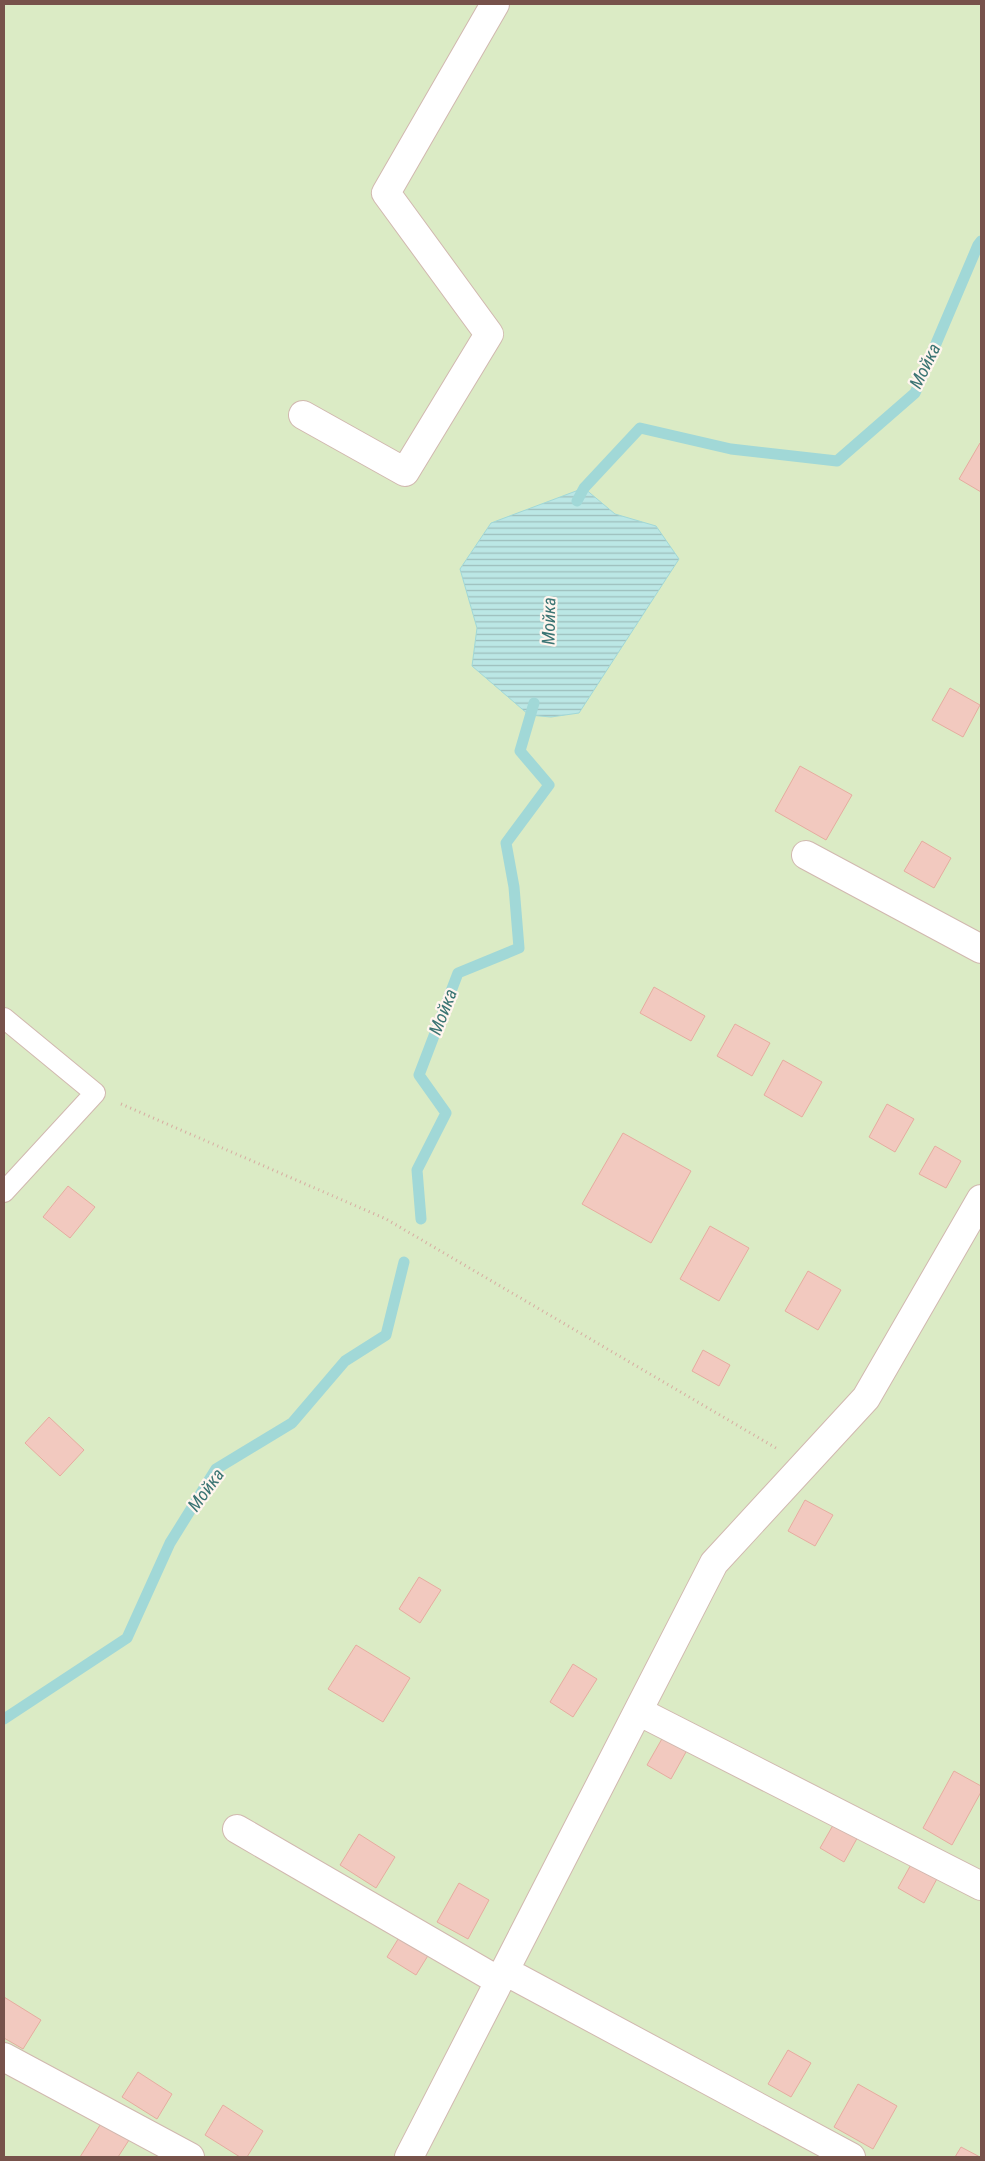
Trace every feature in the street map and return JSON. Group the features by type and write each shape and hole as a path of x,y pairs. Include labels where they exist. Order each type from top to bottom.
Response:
{"street":[{"path":"303,415 405,472 488,334 386,193 495,4"},
{"path":"806,855 981,949"},
{"path":"409,2157 714,1563 866,1398 981,1199"},
{"path":"638,1711 981,1886"},
{"path":"237,1829 502,1976 851,2157"},
{"path":"4,2057 190,2157"}],"lane":[{"path":"4,1018 95,1093 4,1192"}],"path":[{"path":"95,1093 386,1219 804,1464"}],"green space":[{"path":"4,4 981,4 981,2157 4,2157"}],"water":[{"path":"584,488 615,514 656,526 679,559 579,713 551,717 529,715 472,666 477,628 460,569 491,523"}],"building":[{"path":"981,444 981,492 959,479"},
{"path":"950,688 980,705 963,737 932,720"},
{"path":"800,766 852,795 826,840 775,811"},
{"path":"922,841 951,858 934,888 904,871"},
{"path":"654,987 705,1016 691,1041 640,1013"},
{"path":"735,1024 770,1043 752,1076 717,1056"},
{"path":"783,1060 822,1082 802,1117 764,1095"},
{"path":"887,1104 914,1119 895,1152 869,1137"},
{"path":"623,1133 691,1171 651,1243 582,1204"},
{"path":"935,1146 961,1161 946,1188 919,1174"},
{"path":"68,1186 95,1207 70,1238 43,1217"},
{"path":"710,1226 749,1248 719,1301 680,1279"},
{"path":"808,1271 841,1290 818,1330 785,1311"},
{"path":"703,1350 730,1365 719,1386 692,1371"},
{"path":"49,1417 84,1450 60,1476 25,1443"},
{"path":"805,1500 833,1515 815,1546 788,1531"},
{"path":"419,1577 441,1590 420,1623 399,1609"},
{"path":"356,1645 410,1678 383,1722 328,1689"},
{"path":"573,1664 597,1679 573,1717 550,1702"},
{"path":"667,1730 691,1743 671,1779 647,1765"},
{"path":"954,1771 981,1786 981,1792 952,1845 923,1828"},
{"path":"836,1820 860,1833 844,1862 820,1848"},
{"path":"359,1834 395,1857 376,1888 340,1865"},
{"path":"913,1861 939,1875 924,1903 898,1888"},
{"path":"459,1883 489,1900 468,1939 437,1922"},
{"path":"400,1936 429,1954 416,1975 387,1957"},
{"path":"4,1997 41,2020 23,2049 4,2038"},
{"path":"788,2050 811,2063 791,2097 768,2084"},
{"path":"138,2072 172,2094 157,2119 122,2097"},
{"path":"858,2084 897,2106 873,2149 834,2127"},
{"path":"223,2105 263,2131 247,2157 240,2157 205,2135"},
{"path":"102,2122 129,2140 118,2157 80,2157"},
{"path":"961,2147 980,2157 955,2157"}],"waterway":[{"name":"Мойка","path":"577,501 584,488 640,428 731,449 837,461 915,393 981,241"},
{"name":"Мойка","path":"421,1219 417,1170 446,1113 419,1075 458,973 519,948 514,887 506,843 549,785 520,751 534,703"},
{"name":"Мойка","path":"4,1719 127,1638 170,1543 216,1469 292,1423 345,1361 386,1335 404,1262"}]}
